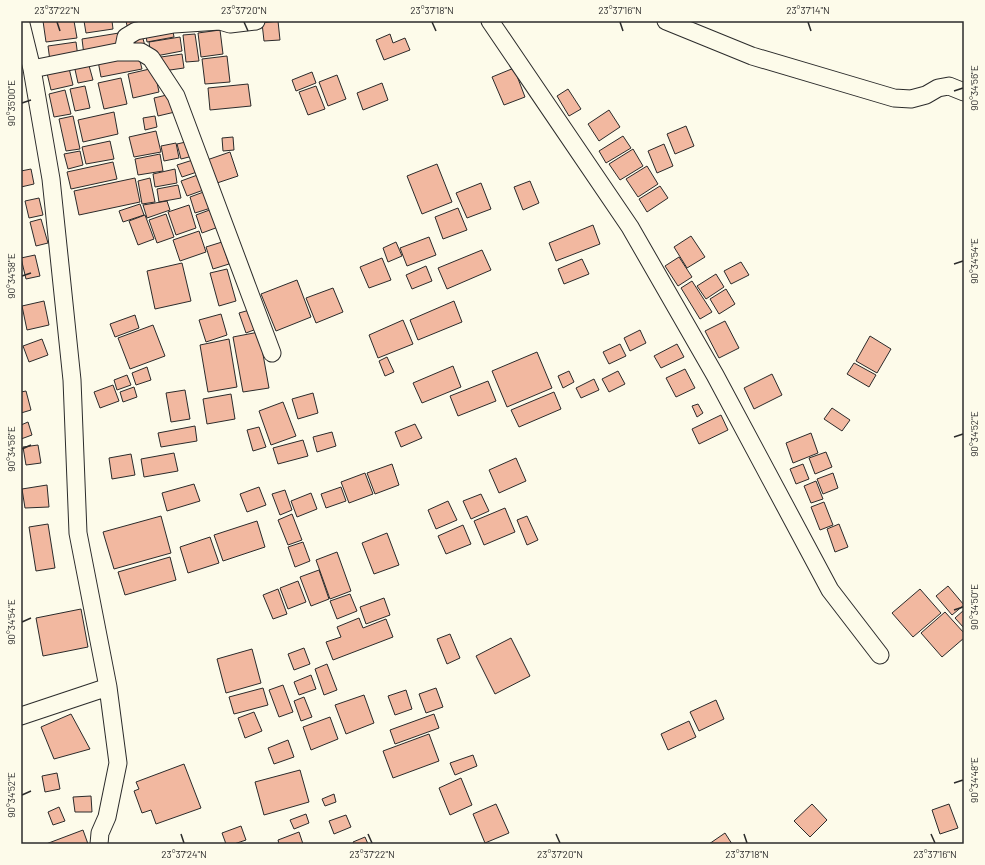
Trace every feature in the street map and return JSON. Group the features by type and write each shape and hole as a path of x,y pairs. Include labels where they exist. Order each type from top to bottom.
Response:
{"street":[{"path":"123,52 126,37 136,31 174,24 220,21 230,24 256,21"},
{"path":"490,21 630,226 715,375 830,590 880,655"},
{"path":"666,21 752,56 894,98 911,99 949,86 964,92"},
{"path":"21,24 32,69 51,179 72,380 78,533 108,688 118,763 107,817 100,832 99,844"},
{"path":"32,69 117,52 142,52 151,58 176,96 272,353"},
{"path":"21,716 108,688"}],"building":[{"path":"43,21 74,21 77,38 46,42"},
{"path":"84,21 112,21 113,29 86,33"},
{"path":"126,21 146,21 128,30"},
{"path":"278,21 280,40 264,41 262,23"},
{"path":"172,26 174,37 147,42 145,30"},
{"path":"220,30 223,54 201,57 198,33"},
{"path":"119,33 122,49 84,55 82,39"},
{"path":"195,34 199,61 186,62 183,35"},
{"path":"390,34 393,43 405,38 410,50 384,60 376,40"},
{"path":"142,35 145,46 129,50 126,38"},
{"path":"180,37 182,51 151,57 149,42"},
{"path":"76,42 78,57 50,61 48,46"},
{"path":"138,53 142,69 101,77 98,61"},
{"path":"182,54 184,68 163,71 161,57"},
{"path":"227,56 230,82 205,84 202,59"},
{"path":"88,62 93,80 78,83 74,65"},
{"path":"68,64 73,85 51,90 46,69"},
{"path":"154,68 159,92 133,98 128,74"},
{"path":"514,68 525,97 504,105 492,77"},
{"path":"312,72 316,83 296,91 292,80"},
{"path":"337,75 346,99 328,106 319,82"},
{"path":"121,78 127,104 104,109 98,83"},
{"path":"382,83 388,100 363,110 357,93"},
{"path":"248,84 251,106 210,110 208,88"},
{"path":"85,86 90,108 75,111 70,89"},
{"path":"316,86 325,109 308,115 299,92"},
{"path":"568,89 581,109 569,116 557,96"},
{"path":"65,90 71,114 54,117 49,94"},
{"path":"171,94 175,112 158,116 154,98"},
{"path":"609,110 620,127 599,141 588,124"},
{"path":"114,112 118,134 83,142 78,120"},
{"path":"73,116 80,149 66,151 59,119"},
{"path":"155,116 157,127 145,130 143,118"},
{"path":"686,126 694,146 675,154 667,134"},
{"path":"156,131 161,152 134,157 129,137"},
{"path":"623,136 631,148 606,163 599,151"},
{"path":"233,137 234,150 223,151 222,138"},
{"path":"110,141 114,159 86,164 82,147"},
{"path":"190,141 193,156 181,159 177,144"},
{"path":"176,143 179,158 164,161 161,146"},
{"path":"664,144 673,166 657,173 648,151"},
{"path":"633,149 643,166 620,180 609,164"},
{"path":"80,151 83,165 68,169 64,154"},
{"path":"230,152 238,176 211,185 204,161"},
{"path":"160,154 163,171 138,175 135,159"},
{"path":"196,159 200,171 182,177 177,165"},
{"path":"113,162 117,179 71,189 67,172"},
{"path":"437,164 452,202 422,214 407,176"},
{"path":"647,166 658,184 638,197 626,179"},
{"path":"31,169 34,184 21,187 21,171"},
{"path":"175,169 177,183 155,187 153,174"},
{"path":"203,173 209,188 187,196 181,181"},
{"path":"135,178 140,202 79,215 74,191"},
{"path":"150,178 155,202 142,204 138,181"},
{"path":"530,181 539,203 523,210 514,187"},
{"path":"481,183 491,209 467,218 456,193"},
{"path":"178,185 181,198 159,202 157,189"},
{"path":"660,186 668,198 647,212 639,199"},
{"path":"209,190 214,207 195,213 190,197"},
{"path":"39,198 43,215 29,218 25,201"},
{"path":"167,201 170,210 147,218 143,205"},
{"path":"140,204 144,215 123,222 119,211"},
{"path":"189,205 196,228 176,235 168,212"},
{"path":"215,208 221,226 202,233 196,215"},
{"path":"458,208 467,230 443,239 435,217"},
{"path":"166,214 174,237 157,243 149,220"},
{"path":"145,215 154,239 138,245 129,221"},
{"path":"41,219 48,243 36,246 30,222"},
{"path":"593,225 600,244 556,261 549,243"},
{"path":"199,231 206,252 180,261 173,240"},
{"path":"691,236 705,257 687,268 674,247"},
{"path":"429,237 436,255 407,266 400,248"},
{"path":"222,242 229,264 213,269 206,247"},
{"path":"396,242 402,256 388,262 383,248"},
{"path":"482,250 491,270 447,289 438,268"},
{"path":"35,255 40,276 26,279 21,258"},
{"path":"679,257 692,277 678,286 665,266"},
{"path":"382,258 391,280 369,288 360,267"},
{"path":"582,259 589,274 564,284 558,269"},
{"path":"741,262 749,275 731,284 724,271"},
{"path":"182,263 191,301 155,309 147,271"},
{"path":"426,266 432,281 412,289 406,275"},
{"path":"227,269 236,301 219,306 210,273"},
{"path":"716,274 724,287 706,299 697,286"},
{"path":"297,280 311,317 276,331 261,294"},
{"path":"692,281 712,312 700,319 681,288"},
{"path":"333,288 343,312 316,323 306,298"},
{"path":"726,289 735,304 719,314 710,299"},
{"path":"44,301 49,325 27,330 22,306"},
{"path":"454,301 462,322 418,340 410,320"},
{"path":"253,309 259,328 246,333 239,313"},
{"path":"221,314 227,335 206,342 199,320"},
{"path":"135,315 139,328 115,337 110,324"},
{"path":"403,320 413,344 378,358 369,335"},
{"path":"725,321 739,348 719,358 705,331"},
{"path":"153,325 165,356 130,369 118,338"},
{"path":"640,330 646,343 630,351 624,338"},
{"path":"259,332 269,388 243,392 233,337"},
{"path":"870,336 891,349 877,373 856,361"},
{"path":"42,339 48,355 29,362 23,346"},
{"path":"229,339 237,387 208,392 200,345"},
{"path":"620,344 626,356 609,364 603,352"},
{"path":"677,344 684,357 661,368 654,356"},
{"path":"537,352 552,388 507,407 492,371"},
{"path":"387,357 394,372 385,376 379,361"},
{"path":"854,363 876,375 869,387 847,374"},
{"path":"453,366 461,387 422,403 413,383"},
{"path":"147,367 151,380 136,385 132,373"},
{"path":"685,369 695,388 676,397 666,378"},
{"path":"569,371 574,382 563,388 558,376"},
{"path":"618,371 625,384 609,392 602,379"},
{"path":"772,374 782,395 754,409 744,388"},
{"path":"127,375 131,385 117,390 114,380"},
{"path":"594,379 599,390 581,398 576,388"},
{"path":"488,381 496,401 458,416 450,396"},
{"path":"113,385 119,401 100,408 94,392"},
{"path":"134,387 137,397 123,402 120,392"},
{"path":"185,390 190,419 171,422 166,393"},
{"path":"26,391 31,410 21,413 21,392"},
{"path":"554,392 561,409 519,427 511,410"},
{"path":"313,393 318,413 298,419 292,399"},
{"path":"231,394 235,419 207,424 203,399"},
{"path":"283,402 296,436 271,445 259,411"},
{"path":"698,404 703,413 697,417 692,406"},
{"path":"832,408 850,420 842,431 824,419"},
{"path":"721,415 728,430 699,444 692,429"},
{"path":"28,422 32,435 21,439 21,425"},
{"path":"415,424 422,438 401,447 395,432"},
{"path":"195,426 197,441 161,447 158,433"},
{"path":"259,427 266,447 253,451 247,430"},
{"path":"332,432 336,446 317,452 313,437"},
{"path":"811,433 818,453 793,463 786,443"},
{"path":"303,440 308,456 278,464 273,448"},
{"path":"38,445 41,463 26,465 23,447"},
{"path":"826,452 832,467 815,474 809,458"},
{"path":"174,453 178,471 144,477 141,459"},
{"path":"131,454 135,475 112,479 109,458"},
{"path":"516,458 526,481 499,493 489,470"},
{"path":"392,464 399,485 375,494 367,473"},
{"path":"803,464 809,479 796,484 790,469"},
{"path":"365,473 373,494 349,503 341,482"},
{"path":"833,473 838,488 823,494 817,479"},
{"path":"816,481 823,499 811,503 804,486"},
{"path":"194,484 200,501 167,511 162,493"},
{"path":"47,485 49,507 25,508 22,489"},
{"path":"259,487 266,505 247,512 240,494"},
{"path":"341,487 346,501 326,508 321,494"},
{"path":"285,490 292,510 280,515 272,494"},
{"path":"311,493 317,509 297,517 291,501"},
{"path":"481,494 489,511 471,519 463,501"},
{"path":"448,501 457,520 436,529 428,510"},
{"path":"824,502 833,525 820,530 811,507"},
{"path":"505,508 515,532 484,545 474,521"},
{"path":"292,514 302,540 288,545 278,520"},
{"path":"161,516 171,553 114,569 103,532"},
{"path":"527,516 538,540 527,545 517,520"},
{"path":"257,521 265,547 223,561 214,535"},
{"path":"48,524 55,568 36,571 29,527"},
{"path":"839,524 848,547 835,552 827,529"},
{"path":"463,525 471,544 446,554 438,536"},
{"path":"387,533 399,565 374,574 362,543"},
{"path":"210,537 219,563 188,573 180,547"},
{"path":"303,542 310,561 295,567 288,547"},
{"path":"337,552 351,591 330,599 316,560"},
{"path":"170,557 176,580 125,595 118,572"},
{"path":"319,570 329,599 311,606 300,577"},
{"path":"298,581 306,602 288,609 280,588"},
{"path":"948,586 964,605 952,615 936,596"},
{"path":"278,589 287,614 273,619 263,595"},
{"path":"920,589 941,613 913,637 892,613"},
{"path":"350,594 357,611 337,619 330,601"},
{"path":"384,598 390,615 366,624 360,607"},
{"path":"81,609 88,647 43,656 36,618"},
{"path":"964,610 964,628 955,618"},
{"path":"945,612 964,633 964,638 942,657 921,633"},
{"path":"359,618 363,628 386,619 393,637 333,660 326,642 341,637 337,627"},
{"path":"450,634 460,658 447,664 437,639"},
{"path":"511,638 530,676 495,694 476,656"},
{"path":"304,648 310,664 294,670 288,654"},
{"path":"252,649 261,683 226,693 217,659"},
{"path":"327,664 337,690 324,695 315,669"},
{"path":"311,675 316,689 299,695 294,682"},
{"path":"283,685 293,712 279,717 269,690"},
{"path":"263,688 268,705 234,714 229,697"},
{"path":"436,688 443,707 426,713 419,694"},
{"path":"406,690 412,709 395,715 388,696"},
{"path":"364,695 374,723 346,734 335,705"},
{"path":"304,697 312,717 301,721 294,701"},
{"path":"716,700 724,719 699,731 690,712"},
{"path":"254,712 262,731 245,738 238,718"},
{"path":"71,714 90,749 54,759 41,727"},
{"path":"434,714 439,728 395,744 390,730"},
{"path":"330,717 338,739 311,750 303,727"},
{"path":"689,721 696,737 668,750 661,734"},
{"path":"429,734 439,761 393,778 383,751"},
{"path":"288,740 294,757 274,764 268,748"},
{"path":"473,755 477,766 455,775 450,763"},
{"path":"184,764 201,808 156,824 151,810 142,813 134,791 139,789 136,782"},
{"path":"300,770 309,802 264,815 255,782"},
{"path":"57,773 60,789 45,792 42,776"},
{"path":"461,778 472,805 450,815 439,788"},
{"path":"334,794 336,802 325,806 322,799"},
{"path":"91,796 92,812 75,812 73,797"},
{"path":"496,804 509,833 485,843 473,814"},
{"path":"812,804 827,820 810,837 794,821"},
{"path":"949,804 958,828 940,834 932,810"},
{"path":"59,807 65,821 53,825 48,812"},
{"path":"306,814 309,823 294,829 290,820"},
{"path":"346,815 351,827 334,834 329,821"},
{"path":"241,826 246,840 234,844 226,844 222,833"},
{"path":"83,830 88,844 46,844"},
{"path":"299,832 303,844 279,844 278,840"},
{"path":"725,833 732,844 709,844"},
{"path":"365,837 368,844 354,844 353,842"}]}
